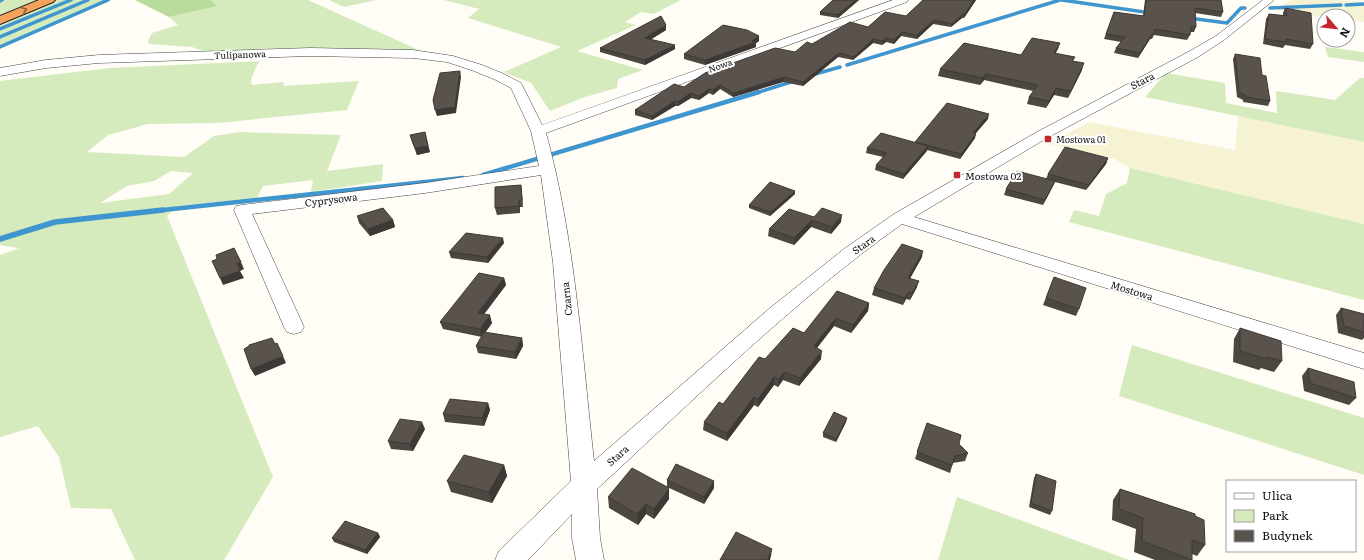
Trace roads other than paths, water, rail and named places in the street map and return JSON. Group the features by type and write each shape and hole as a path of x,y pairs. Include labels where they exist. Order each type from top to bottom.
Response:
{"highway":[{"path":"0,9 23,0"},
{"path":"0,20 49,0"}],"street":[{"name":"Nowa","path":"538,130 903,0"},
{"name":"Stara","path":"509,560 584,485 777,313 850,253 900,218 1042,135 1194,54 1220,38 1269,0"},
{"name":"Tulipanowa","path":"0,72 46,64 98,59 310,52 413,54 449,59 478,68"},
{"name":"Czarna","path":"478,68 500,77 516,86 538,130 546,161 562,262 584,485 586,538 590,560"},
{"name":"Cyprysowa","path":"294,327 242,210 425,188 546,161"},
{"name":"Mostowa","path":"900,218 1364,361"}],"waterway":[{"path":"0,29 71,0"},
{"path":"0,37 88,0"},
{"path":"0,47 108,0"},
{"path":"847,65 1060,0"},
{"path":"1062,0 1151,13"},
{"path":"1346,5 1364,4"},
{"path":"1270,8 1341,5"},
{"path":"1189,18 1227,23 1241,8 1245,8"},
{"path":"812,75 840,67"},
{"path":"756,93 794,81"},
{"path":"483,175 759,92"},
{"path":"154,211 463,178"},
{"path":"154,211 163,210"},
{"path":"0,239 55,222 154,211"}],"place":[{"name":"Mostowa 01","path":"1048,139"},
{"name":"Mostowa 02","path":"957,175"}]}
